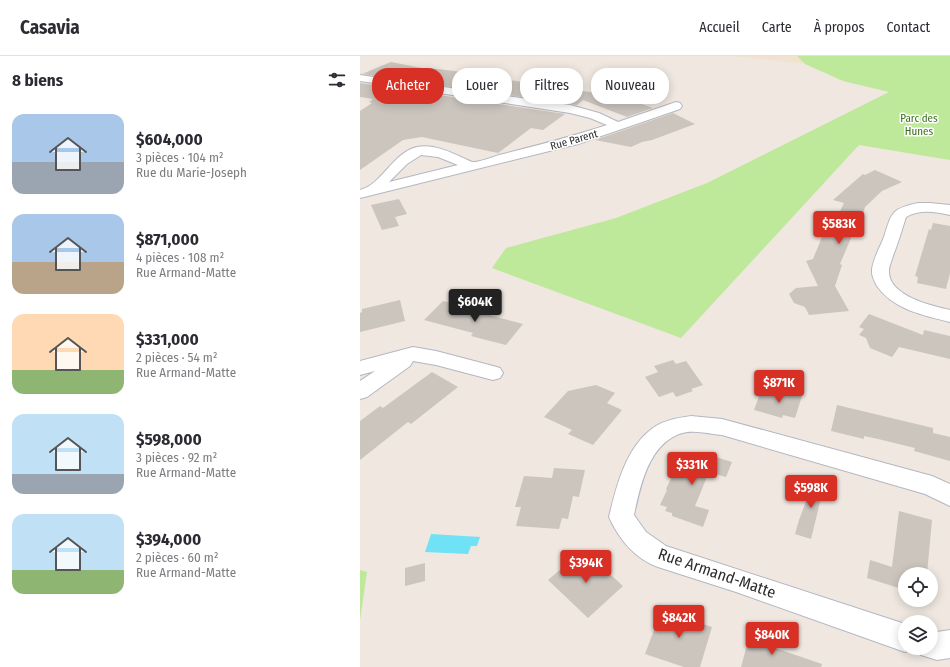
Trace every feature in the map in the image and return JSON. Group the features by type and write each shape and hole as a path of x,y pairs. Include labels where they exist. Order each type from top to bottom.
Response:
{"street":[{"path":"360,78 570,109 592,114 617,126"},
{"name":"Rue Parent","path":"366,193 574,141 676,106"},
{"name":"Rue Parent","path":"366,193 413,153 422,150 454,158 471,167"},
{"path":"950,210 918,207 907,210 899,215 880,271 883,281 890,291 902,301 921,309 950,316"},
{"path":"360,368 413,354 436,358 493,373"},
{"path":"360,392 413,354"},
{"name":"Rue Armand-Matte","path":"898,636 658,555 637,540 621,517 630,482 649,443 667,429 690,424 722,427 737,431 932,486 950,496"},
{"path":"938,646 950,644"}],"shaded area":[{"path":"733,56 797,56 805,64"}],"green space":[{"name":"Parc des Hunes","path":"797,56 950,56 950,160 859,145 681,338 492,268 506,248 616,218 707,183 889,92 843,81 805,64"},
{"path":"360,570 367,572 360,620"}],"water":[{"path":"431,534 480,537 477,546 471,546 468,554 425,552"}],"building":[{"path":"391,62 422,68 376,68"},
{"path":"372,70 372,75 362,74"},
{"path":"444,70 452,71 452,87 444,86"},
{"path":"512,80 520,82 520,97 512,96"},
{"path":"360,83 372,85 372,99 360,97"},
{"path":"583,91 591,92 591,103 583,100"},
{"path":"444,96 452,97 452,104 499,104 565,114 543,130 531,128 498,153 422,137 403,140 360,170 360,111 372,103 444,104"},
{"path":"593,104 642,104 653,108 627,117"},
{"path":"673,113 695,124 631,147 595,140"},
{"path":"875,170 902,182 882,191 865,207 860,223 856,231 854,231 840,264 842,265 835,286 849,311 809,315 805,307 794,303 789,294 796,288 818,286 806,261 813,259 824,232 830,232 844,203 833,200 863,174 865,175"},
{"path":"399,199 407,214 395,217 399,226 382,230 371,205"},
{"path":"933,223 950,226 950,273 946,289 917,283 918,277 915,276 929,229 931,230"},
{"path":"400,300 405,321 360,332 360,313 362,312 362,309"},
{"path":"443,301 491,313 489,315 523,324 506,345 471,336 473,333 424,320"},
{"path":"869,314 923,335 924,330 950,336 950,359 899,347 892,357 870,348 866,338 859,335 864,329 859,327"},
{"path":"673,360 676,364 686,361 703,385 691,389 693,391 676,397 673,392 659,397 645,377 658,372 654,366"},
{"path":"432,372 458,387 411,424 408,422 360,460 360,421 380,406 383,408"},
{"path":"596,385 615,393 607,403 622,410 593,445 568,434 572,430 544,417 568,391"},
{"path":"776,388 802,396 795,418 783,415 782,418 754,410 761,391 773,395"},
{"path":"837,405 933,428 933,433 950,437 950,461 914,451 915,448 864,436 864,439 831,431"},
{"path":"699,452 732,462 726,477 709,472 695,506 709,510 703,527 672,516 672,513 665,511 667,507 660,505 682,455 689,457 691,453 698,455"},
{"path":"554,468 585,470 579,497 573,496 568,519 562,518 559,529 516,526 521,507 515,507 524,476 552,478"},
{"path":"816,475 826,478 811,539 795,534"},
{"path":"899,511 932,520 928,567 898,567 898,588 867,578 870,560 892,567"},
{"path":"581,552 595,565 598,563 623,586 588,618 548,580"},
{"path":"425,563 425,581 405,586 405,568"},
{"path":"663,606 700,618 699,623 712,627 700,667 684,667 645,654"},
{"path":"750,634 776,642 775,648 822,664 821,667 741,667"}]}
